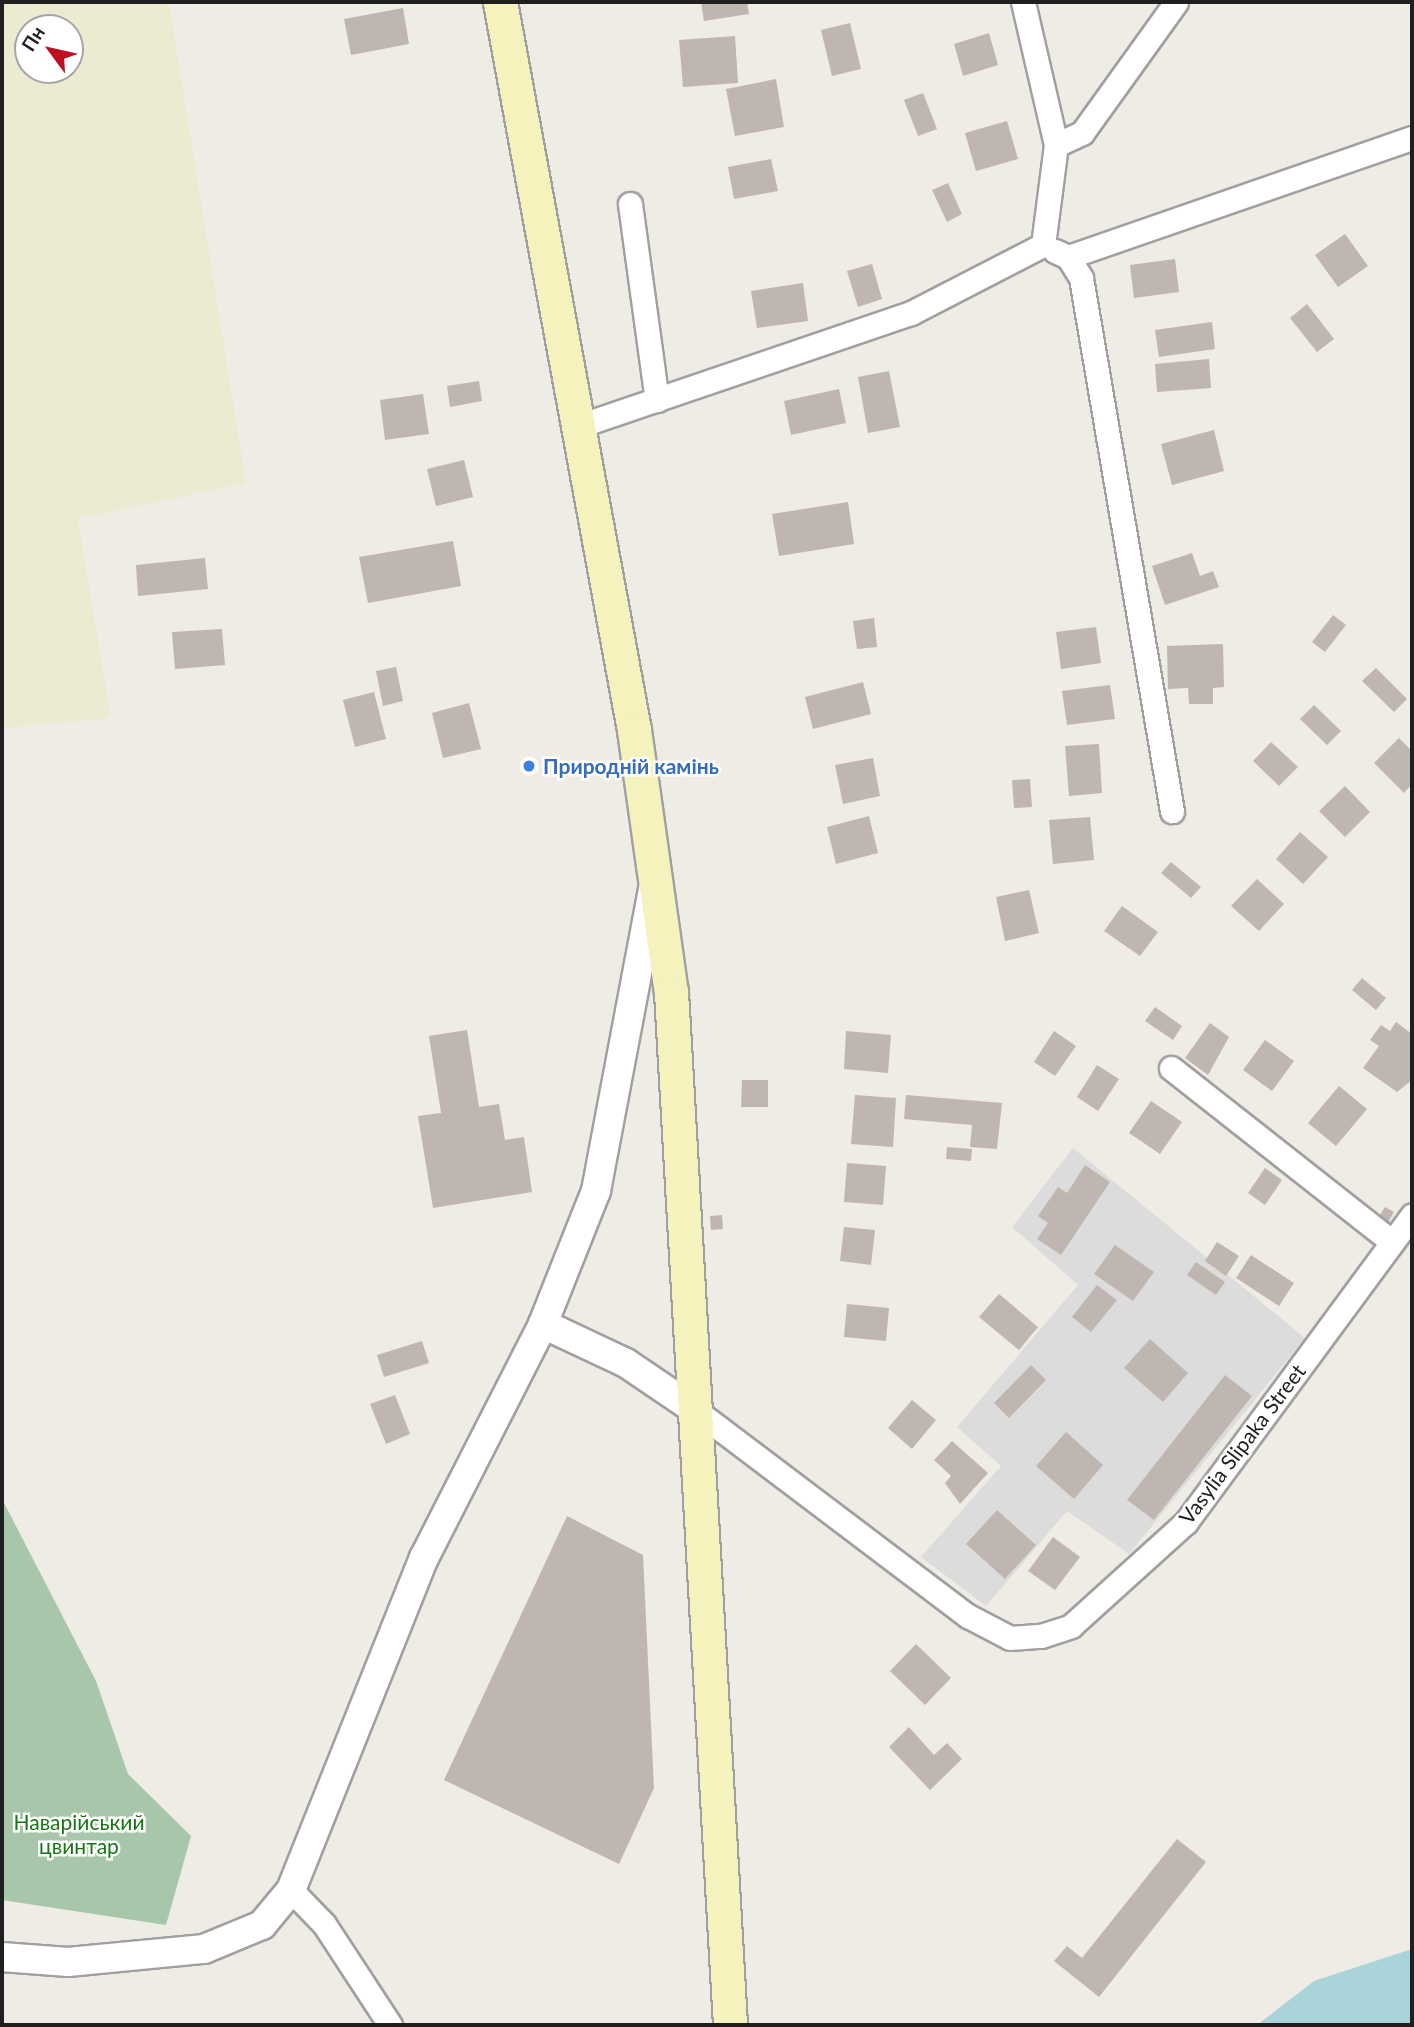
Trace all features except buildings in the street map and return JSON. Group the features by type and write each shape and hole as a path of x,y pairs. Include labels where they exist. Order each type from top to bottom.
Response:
{"main road":[{"path":"500,2 579,426 656,875 671,992 730,2025"}],"street":[{"path":"1023,2 1056,145 1043,245"},
{"path":"1056,145 1082,133 1176,2"},
{"path":"1068,257 1412,138"},
{"path":"630,204 657,400"},
{"path":"579,426 911,313 1043,245"},
{"path":"1043,245 1068,257 1081,278 1172,811"},
{"path":"2,1957 68,1962 205,1949 262,1925 291,1890 424,1558 543,1324 596,1191 656,875"},
{"path":"1171,1068 1392,1242"},
{"name":"Vasylia Slipaka Street","path":"694,1409 968,1616 1010,1638 1041,1636 1071,1626 1186,1522 1412,1215"},
{"path":"543,1324 626,1363 694,1409"},
{"path":"291,1890 324,1924 390,2025"}],"shaded area":[{"path":"1073,1148 1305,1338 1129,1554 1067,1511 986,1606 921,1557 1001,1466 957,1427 1078,1285 1012,1227"}],"green space":[{"path":"2,2 169,2 246,483 78,519 111,718 2,728"},
{"name":"Наварійський цвинтар","path":"2,1499 96,1681 128,1774 191,1836 166,1925 2,1900"}],"water":[{"path":"1412,1949 1412,2025 1257,2025 1314,1981"}],"place":[{"name":"Природній камінь","path":"529,766"}]}
